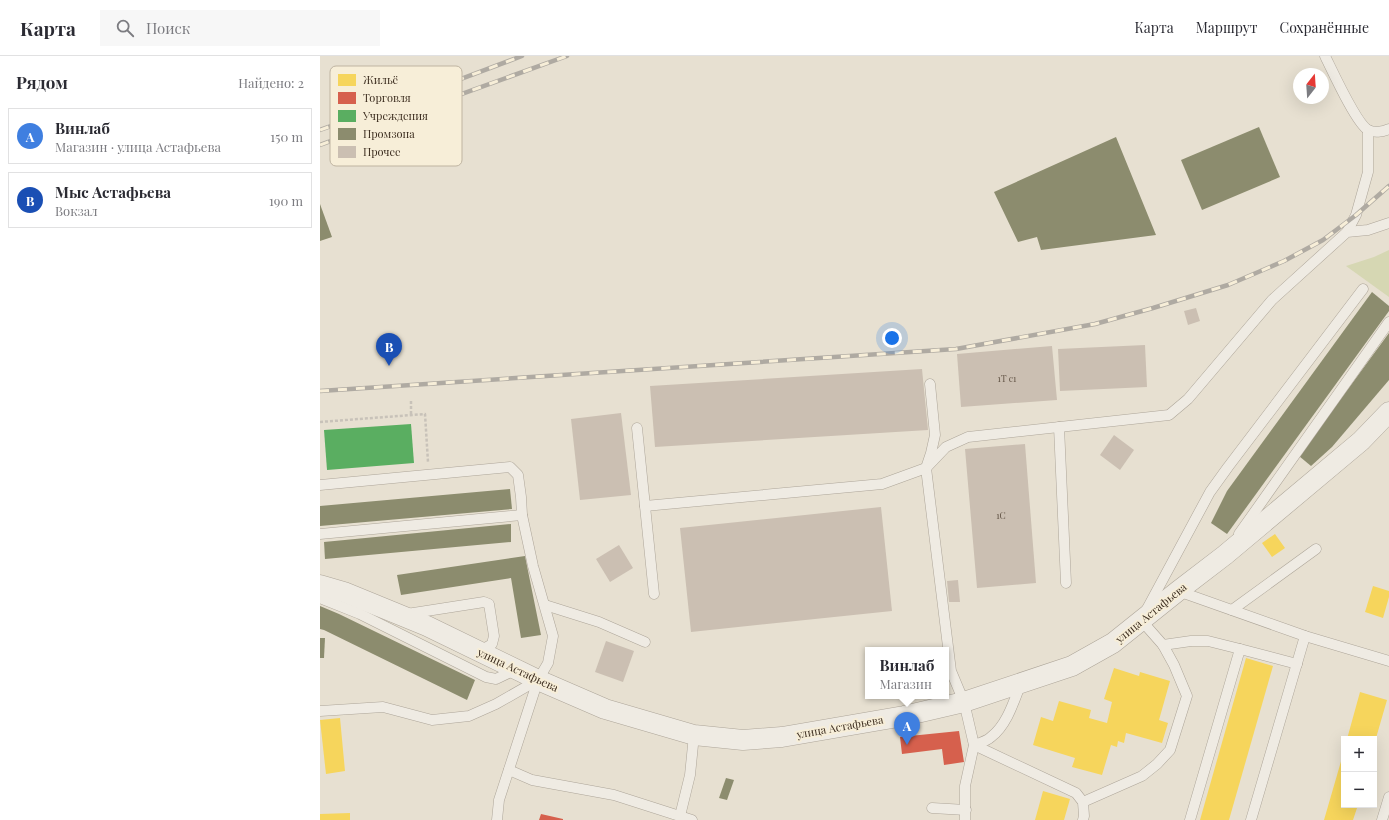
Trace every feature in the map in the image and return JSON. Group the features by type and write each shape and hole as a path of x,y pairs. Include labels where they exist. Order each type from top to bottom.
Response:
{"street":[{"name":"улица Астафьева","path":"320,585 344,592 402,615 538,680 605,709 694,735 743,740 782,738 904,716 964,702 1072,666 1113,643 1225,555 1361,441 1389,412"}],"lane":[{"path":"1325,56 1359,122 1368,130 1382,132 1389,129"},
{"path":"645,506 882,484 926,468 946,447 968,437 1169,415 1188,399 1272,300 1346,232 1356,215 1368,172 1368,130"},
{"path":"1346,232 1368,230 1389,223"},
{"path":"1083,802 1142,776 1157,764 1170,750 1187,696 1174,665 1163,645 1141,620 1210,492 1363,289"},
{"path":"1225,555 1389,322"},
{"path":"930,384 935,435 926,468 948,647"},
{"path":"1059,427 1066,583"},
{"path":"637,428 654,594"},
{"path":"320,485 510,467 518,475 522,514 533,566 553,636 548,662 538,680 499,800 497,820"},
{"path":"320,534 522,514"},
{"path":"1232,610 1316,549"},
{"path":"1178,591 1305,636 1389,661"},
{"path":"320,598 360,614 486,677 496,679 516,669"},
{"path":"402,615 484,602 489,604 494,636 492,644 480,651"},
{"path":"545,605 599,622 645,642"},
{"path":"1251,820 1305,636"},
{"path":"1163,645 1191,641 1208,641 1297,664"},
{"path":"1190,820 1240,649"},
{"path":"932,808 966,815 964,786 974,745 964,702 951,671 949,655"},
{"path":"320,711 383,707 432,720 469,716 496,704 538,680"},
{"path":"974,745 990,738 1000,729 1021,683"},
{"path":"680,816 690,775 694,735"},
{"path":"974,745 1076,793 1083,802 1083,820"},
{"path":"509,770 532,780 614,795 692,820"},
{"path":"1382,820 1389,797"}],"path":[{"path":"411,401 411,415"},
{"path":"320,422 425,414 429,475"}],"green space":[{"path":"1389,250 1389,297 1346,266 1374,257"}],"building: Жильё":[{"path":"1275,534 1285,548 1272,557 1262,543"},
{"path":"1373,586 1389,591 1389,597 1383,618 1365,612"},
{"path":"1246,658 1273,666 1229,820 1200,820"},
{"path":"1114,668 1139,676 1140,672 1170,681 1159,720 1168,723 1162,743 1126,733 1124,743 1118,741 1117,747 1111,745 1102,775 1072,767 1075,758 1033,745 1041,717 1053,721 1059,701 1091,710 1089,718 1107,723 1112,702 1104,699"},
{"path":"1360,692 1387,700 1377,736 1348,736"},
{"path":"340,718 345,771 326,774 320,720"},
{"path":"1341,761 1341,808 1357,808 1353,820 1324,820"},
{"path":"1043,791 1070,799 1064,820 1035,820"},
{"path":"350,813 350,820 320,820 320,814"}],"building: Торговля":[{"path":"959,731 964,762 944,765 942,749 902,754 900,737"},
{"path":"541,814 563,819 563,820 539,820"}],"building: Учреждения":[{"path":"411,424 414,463 327,470 324,430"}],"building: Промзона":[{"path":"1259,127 1280,177 1202,210 1181,160"},
{"path":"1116,137 1156,235 1041,250 1037,237 1018,242 994,192"},
{"path":"320,204 332,237 320,241"},
{"path":"1372,292 1389,306 1389,311 1227,534 1211,523 1227,491"},
{"path":"1389,333 1389,380 1332,447 1311,466 1299,456"},
{"path":"510,489 512,509 320,526 320,506"},
{"path":"511,524 511,542 325,559 324,542"},
{"path":"525,556 541,635 521,638 511,578 401,595 397,575"},
{"path":"320,606 475,680 467,700 320,629"},
{"path":"320,638 325,638 324,658 320,658"},
{"path":"726,778 734,780 727,800 719,798"}],"building: Прочее":[{"path":"1196,308 1200,321 1188,325 1184,311"},
{"path":"1145,345 1147,387 1060,391 1058,349"},
{"path":"1052,346 1057,400 961,407 957,354"},
{"path":"922,369 928,430 655,447 650,386"},
{"path":"621,413 631,495 580,500 571,419"},
{"path":"1114,435 1134,450 1120,470 1100,455"},
{"path":"1025,444 1036,583 977,588 965,449"},
{"path":"881,507 892,611 691,632 680,528"},
{"path":"619,545 633,568 610,582 596,559"},
{"path":"958,580 960,602 949,602 947,581"},
{"path":"606,641 634,651 623,682 595,672"}],"railway":[{"path":"462,79 522,56"},
{"path":"462,94 567,56"},
{"path":"320,130 330,126"},
{"path":"320,145 330,141"},
{"path":"320,391 956,349 1095,324 1228,285 1284,261 1323,240 1356,215 1389,186"}],"place":[{"name":"Мыс Астафьева","path":"389,366"},
{"name":"Винлаб","path":"907,745"}]}
